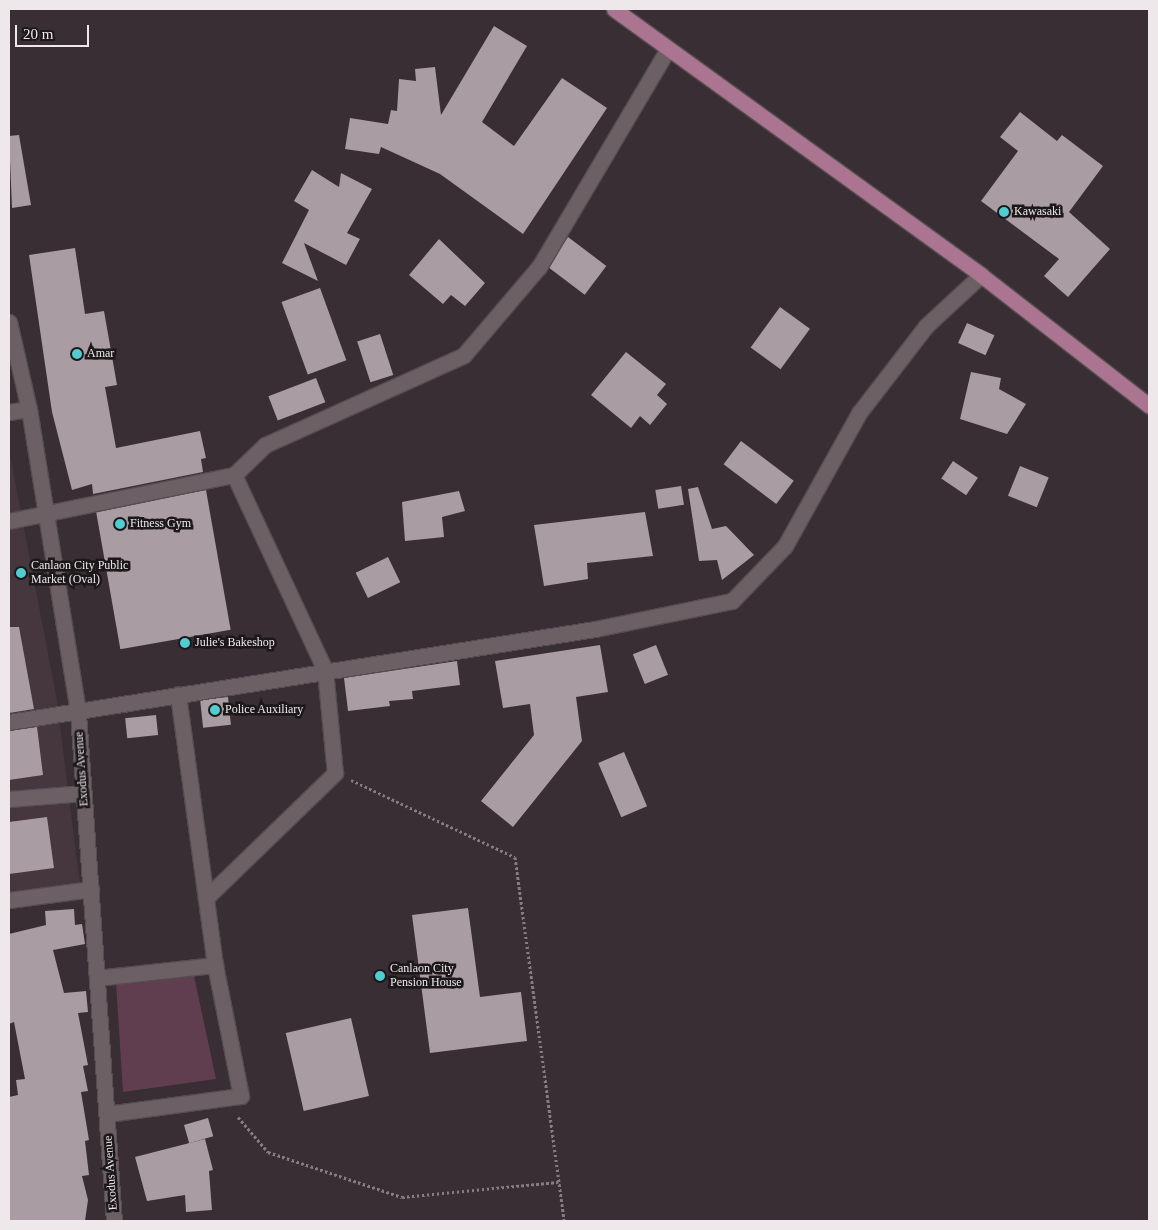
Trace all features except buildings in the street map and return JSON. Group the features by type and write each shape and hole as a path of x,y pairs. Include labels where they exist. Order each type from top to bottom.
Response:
{"main road":[{"path":"614,9 981,276 1149,406"}],"street":[{"path":"9,522 45,512 234,475 265,445 464,355 539,267 668,49"},
{"path":"9,722 78,713 325,670 596,629 732,601 785,546 859,413 926,326 981,276"},
{"name":"Exodus Avenue","path":"9,322 28,408 78,713 114,1221"},
{"path":"9,412 28,408"},
{"path":"206,898 335,773 325,670 234,475"},
{"path":"107,1114 241,1096 215,966 178,696"},
{"path":"9,799 84,793"},
{"path":"9,900 91,889"},
{"path":"97,978 215,966"}],"path":[{"path":"335,773 515,857 564,1221"},
{"path":"222,1099 268,1152 402,1197 558,1182"}],"shaded area":[{"name":"Canlaon City Public Market (Oval)","path":"9,450 56,695 81,892 9,901"},
{"path":"194,976 216,1079 123,1092 116,982"}],"place":[{"name":"Kawasaki","path":"1004,212"},
{"name":"Amar","path":"77,354"},
{"name":"Fitness Gym","path":"120,524"},
{"name":"Canlaon City Public Market (Oval)","path":"21,573"},
{"name":"Julie's Bakeshop","path":"185,643"},
{"name":"Police Auxiliary","path":"215,710"},
{"name":"Canlaon City Pension House","path":"380,976"}]}
